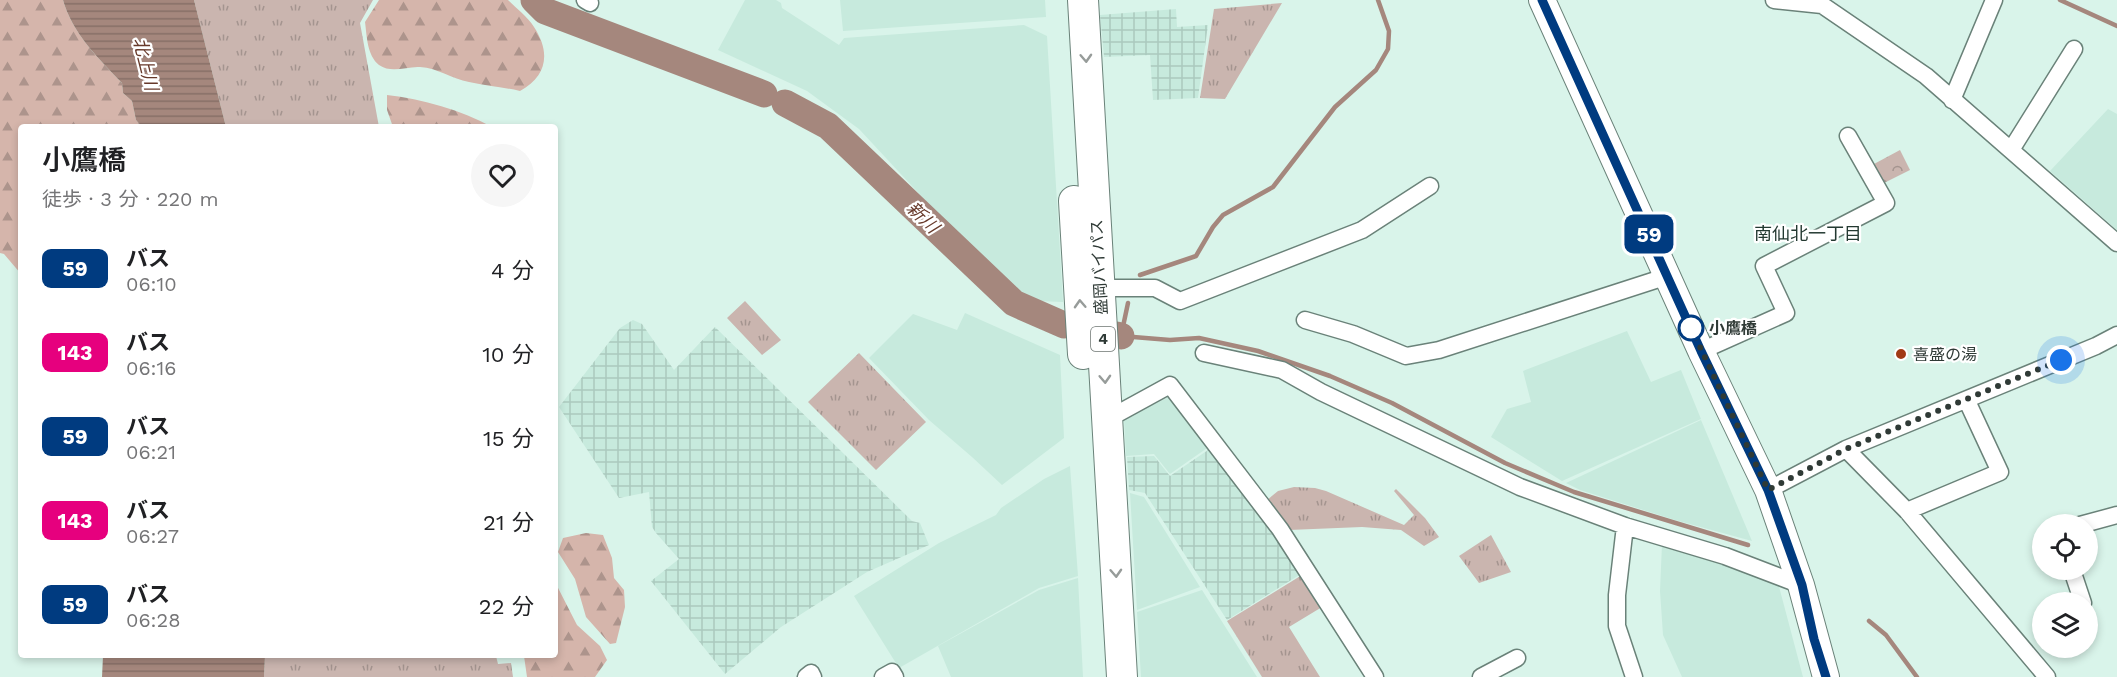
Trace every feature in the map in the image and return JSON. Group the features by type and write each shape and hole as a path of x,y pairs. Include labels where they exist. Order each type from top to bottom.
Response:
{"highway":[{"name":"盛岡バイパス","path":"1062,0 1101,677"},
{"name":"盛岡バイパス","path":"1083,0 1122,677"}],"main road":[{"path":"1550,4 1701,351 1768,490 1802,585 1814,639 1826,677"}],"street":[{"path":"1774,0 1822,5 1926,76 2117,243"},
{"path":"1952,100 1994,0"},
{"path":"2011,150 2074,49"},
{"path":"1701,351 1786,313 1764,266 1886,203 1848,136"},
{"path":"1100,288 1155,288 1180,301 1362,230 1430,186"},
{"path":"1305,320 1353,334 1406,356 1439,350 1668,276"},
{"path":"1768,490 1846,449 1967,401 2097,346 2117,335"},
{"path":"1204,353 1282,370 1321,392 1520,487 1625,526 1725,556 1802,585"},
{"path":"1107,415 1117,414 1170,386 1280,529 1375,677"},
{"path":"1907,511 2000,472 1967,401"},
{"path":"1846,449 1907,511 2047,677"},
{"path":"2098,520 2117,515"},
{"path":"1625,526 1617,596 1617,626 1634,677"},
{"path":"1481,677 1517,658"},
{"path":"883,677 892,672 895,677"},
{"path":"806,677 811,673 813,677"}],"shaded area":[{"path":"745,0 776,0 781,3 782,8 839,45 844,38 1024,25 1047,36 1063,302 1037,301 1017,295 978,257 859,129 807,91 718,50"},
{"path":"840,0 1045,0 1046,17 843,31"},
{"path":"1176,9 1177,27 1208,25 1198,98 1153,100 1150,55 1104,57 1100,15"},
{"path":"2108,109 2117,114 2117,230 2050,171"},
{"path":"965,313 1060,355 1064,438 1002,485 929,420 869,358 913,314 957,330"},
{"path":"633,320 642,324 674,370 715,327 912,521 920,523 929,545 867,572 781,627 725,674 651,581 679,559 652,527 649,492 619,498 559,407 620,328"},
{"path":"1627,331 1651,382 1681,370 1701,419 1562,481 1491,437 1507,409 1531,402 1523,371"},
{"path":"1171,396 1210,446 1170,474 1154,454 1126,456 1124,419"},
{"path":"1701,420 1752,541 1675,520 1580,490 1566,483"},
{"path":"1211,448 1276,534 1301,574 1227,620 1145,493 1129,490 1127,457 1154,456 1170,476"},
{"path":"1070,466 1078,576 1039,588 899,668 854,596 939,543 996,515 1001,508 1044,479"},
{"path":"1130,493 1144,497 1200,587 1137,610"},
{"path":"1662,544 1777,579 1803,677 1682,677 1663,635 1660,591"},
{"path":"1078,578 1083,677 951,677 938,646 1039,590"},
{"path":"1202,590 1257,677 1141,677 1137,612"}],"green space":[{"path":"0,0 63,0 80,34 122,83 123,93 132,101 136,120 139,124 18,124 18,270 4,254 0,253"},
{"path":"194,0 373,0 360,23 378,124 225,124"},
{"path":"379,0 508,0 529,20 539,37 544,55 541,71 529,85 520,91 463,81 427,68 384,68 372,56 365,22"},
{"path":"1282,3 1225,99 1200,98 1214,9"},
{"path":"387,95 441,106 486,124 392,124 387,110"},
{"path":"1900,150 1910,170 1884,183 1874,164"},
{"path":"745,301 781,340 762,355 727,318"},
{"path":"859,353 926,422 876,470 808,402"},
{"path":"1294,487 1326,491 1404,525 1414,515 1394,491 1396,489 1425,518 1439,537 1424,546 1401,530 1362,527 1289,530 1267,500 1278,491"},
{"path":"586,533 603,535 612,558 614,578 624,590 625,607 616,643 610,644 586,617 575,579 558,552 563,538"},
{"path":"1491,535 1511,572 1479,583 1459,556"},
{"path":"1302,575 1322,607 1289,627 1320,677 1262,677 1227,621"},
{"path":"558,588 577,625 600,646 607,660 595,677 527,677 524,658 558,658"},
{"path":"265,658 496,658 498,664 511,663 513,677 264,677"}],"water":[{"name":"北上川","path":"63,0 194,0 225,124 139,124 136,120 132,101 123,93 122,83 96,55 67,12"},
{"path":"103,658 265,658 264,677 102,677"}],"waterway":[{"name":"新川","path":"534,0 545,11 764,94"},
{"path":"1140,275 1196,256 1223,215 1273,187 1335,107 1376,70 1388,49 1389,31 1378,0"},
{"path":"2060,0 2117,26"},
{"name":"新川","path":"785,103 828,126 1014,303 1064,325"},
{"path":"1128,303 1121,336 1170,340 1199,338 1258,351 1330,376 1392,403 1505,463 1574,492 1748,545"},
{"name":"新川","path":"1117,335 1121,336"},
{"path":"1869,621 1886,635 1917,677"}],"bus line":[{"name":"59","path":"1542,0 1701,351 1768,490 1802,585 1814,639 1826,677"}],"place":[{"name":"小鷹橋","path":"1691,328"},
{"name":"喜盛の湯","path":"1901,354"}],"district":[{"name":"南仙北一丁目","path":"1808,233"}],"route":[{"path":"1691,328 1768,490 1846,449 1967,401 2061,360"}]}
